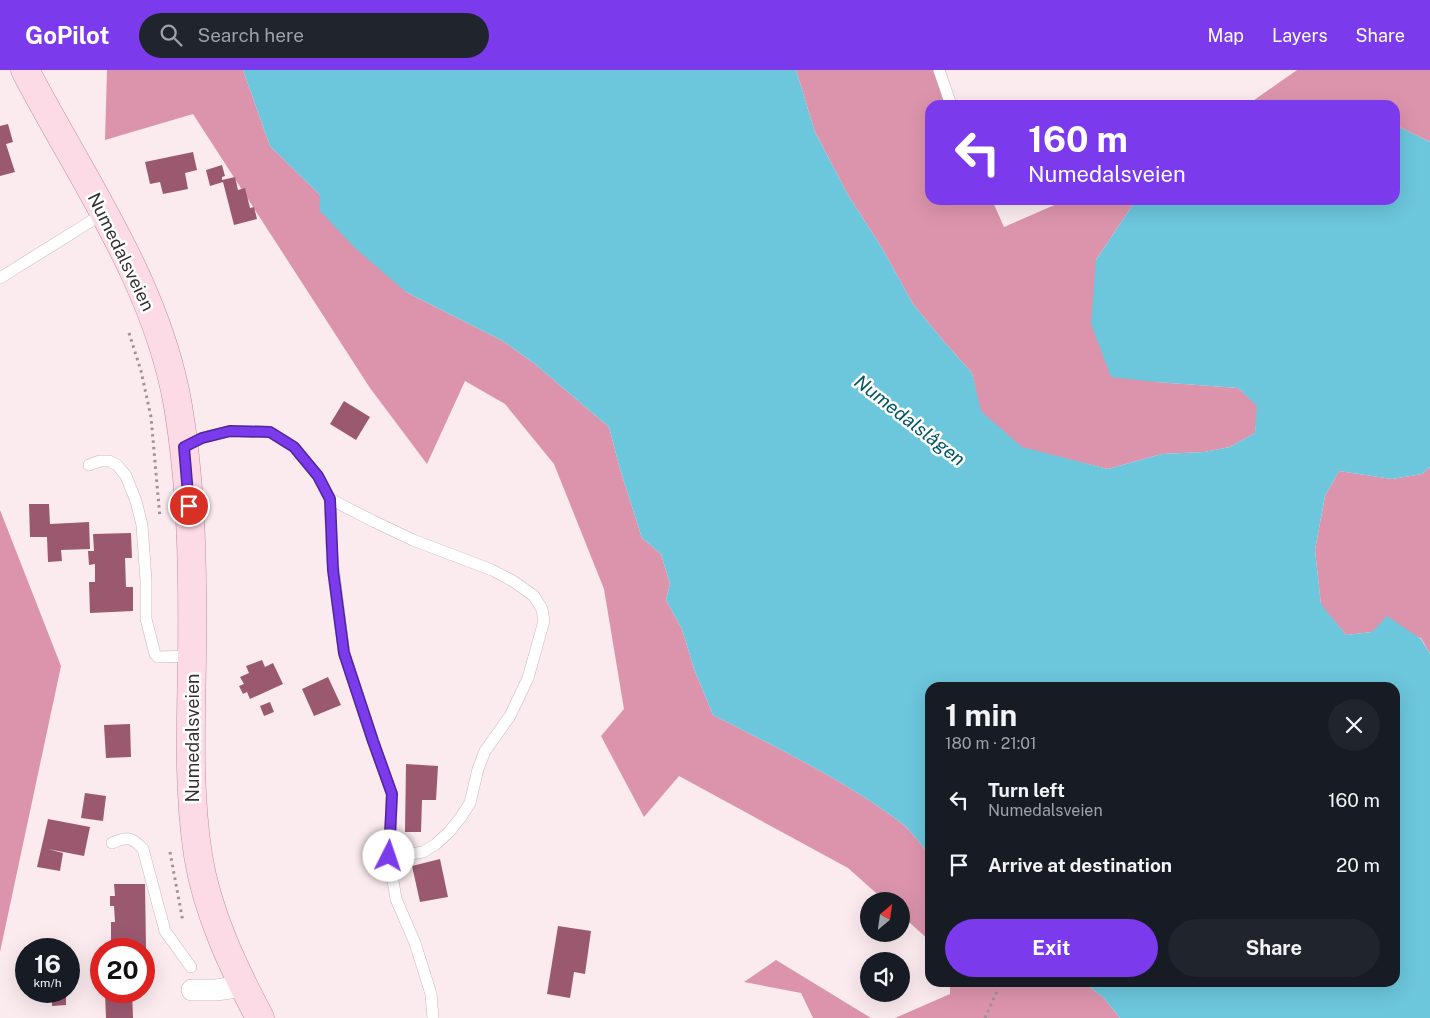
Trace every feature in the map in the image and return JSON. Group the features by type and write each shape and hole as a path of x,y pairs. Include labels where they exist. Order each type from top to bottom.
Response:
{"main road":[{"name":"Numedalsveien","path":"26,70 104,213 154,320 168,362 178,404 188,487 192,571 192,809 199,857 211,906 243,986 260,1018"}],"street":[{"path":"192,990 216,990 243,986"}],"lane":[{"path":"939,70 949,100"},
{"path":"0,278 104,213"},
{"path":"184,447 202,438 230,431 270,432 294,447 318,476 330,499 333,574 344,653 392,794 389,856 396,899 415,943 431,994 434,1018"},
{"path":"89,465 100,461 109,461 117,465 126,476 136,501 142,525 146,580 146,619 155,654 158,657 192,656"},
{"path":"330,499 413,540 492,570 513,581 534,596 542,609 544,621 528,678 510,716 485,751 478,769 470,803 466,810 449,832 436,844 423,852 389,856"},
{"path":"112,843 127,838 134,840 143,849 165,931 191,967"}],"path":[{"path":"985,1018 998,989"}],"shaded area":[{"path":"107,70 243,70 270,146 320,195 406,292 503,341 535,364 609,427 642,538 661,554 670,584 666,600 682,629 694,669 713,715 832,777 899,821 908,829 925,849 925,937 910,923 910,892 875,892 848,868 679,776 644,817 601,736 624,709 604,589 554,464 505,404 465,381 427,464 370,388 193,114 105,140"},
{"path":"796,70 934,70 948,100 925,100 925,205 994,205 1004,227 1055,205 1133,205 1096,260 1156,382 1238,388 1258,406 1255,433 1230,447 1204,452 1162,454 1108,469 1022,448 980,411 972,373 913,304 882,248 848,195 815,132"},
{"path":"1297,70 1430,70 1430,142 1400,127 1400,100 1254,100"},
{"path":"1430,467 1430,654 1421,638 1372,632 1346,635 1321,605 1315,550 1325,496 1339,471 1392,479 1422,474"},
{"path":"0,510 61,666 0,952"},
{"path":"776,960 871,1018 813,1018 801,993 744,982"},
{"path":"950,987 1090,987 1104,998 1120,1018 895,1018 950,994"}],"water":[{"name":"Numedalslågen","path":"243,70 796,70 815,132 848,195 882,248 913,304 972,373 981,411 1022,447 1108,469 1162,454 1204,452 1230,447 1255,433 1257,406 1238,388 1111,377 1091,324 1096,260 1133,205 1400,205 1400,127 1430,142 1430,467 1422,474 1392,479 1339,471 1325,496 1315,550 1321,604 1346,635 1372,632 1387,616 1421,639 1430,654 1430,1018 1120,1018 1104,998 1090,987 1400,987 1400,682 925,682 925,849 903,825 855,791 808,764 713,715 694,669 682,629 666,600 670,584 661,554 642,538 609,427 535,364 503,341 406,292 355,248 320,211 320,195 270,146"}],"building":[{"path":"8,124 13,142 6,144 15,172 0,176 0,126"},
{"path":"193,152 197,170 185,173 188,189 163,194 160,182 150,184 145,162"},
{"path":"222,165 225,176 222,177 222,180 235,177 238,190 245,188 250,208 254,207 257,219 234,225 223,182 210,186 206,170"},
{"path":"344,401 370,417 356,440 330,424"},
{"path":"29,504 49,504 50,524 89,522 90,549 61,550 62,561 48,562 47,537 30,537"},
{"path":"131,533 132,558 125,558 126,587 133,587 133,611 90,613 89,582 95,582 95,564 89,565 88,551 94,551 93,534"},
{"path":"262,660 265,667 273,663 283,684 250,699 247,692 243,694 239,686 244,684 240,677 249,673 246,666"},
{"path":"328,677 341,705 314,716 302,689"},
{"path":"270,702 274,712 264,716 260,706"},
{"path":"130,724 131,757 106,758 104,725"},
{"path":"406,764 438,766 436,800 422,800 421,832 405,832"},
{"path":"85,793 106,796 103,821 81,818"},
{"path":"48,819 90,827 84,856 48,849 63,853 60,871 37,867"},
{"path":"440,859 448,897 420,902 412,866"},
{"path":"114,884 145,884 146,938 111,938 111,922 115,922 114,906 110,906 110,896 115,896"},
{"path":"558,926 591,931 585,974 574,972 570,998 547,994"},
{"path":"52,1003 66,1003 66,1005 52,1006"},
{"path":"105,1003 132,1003 133,1018 106,1018"}],"route":[{"path":"189,506 184,447 202,438 230,431 270,432 294,447 318,476 330,499 334,583 344,653 392,794 389,856"}]}
